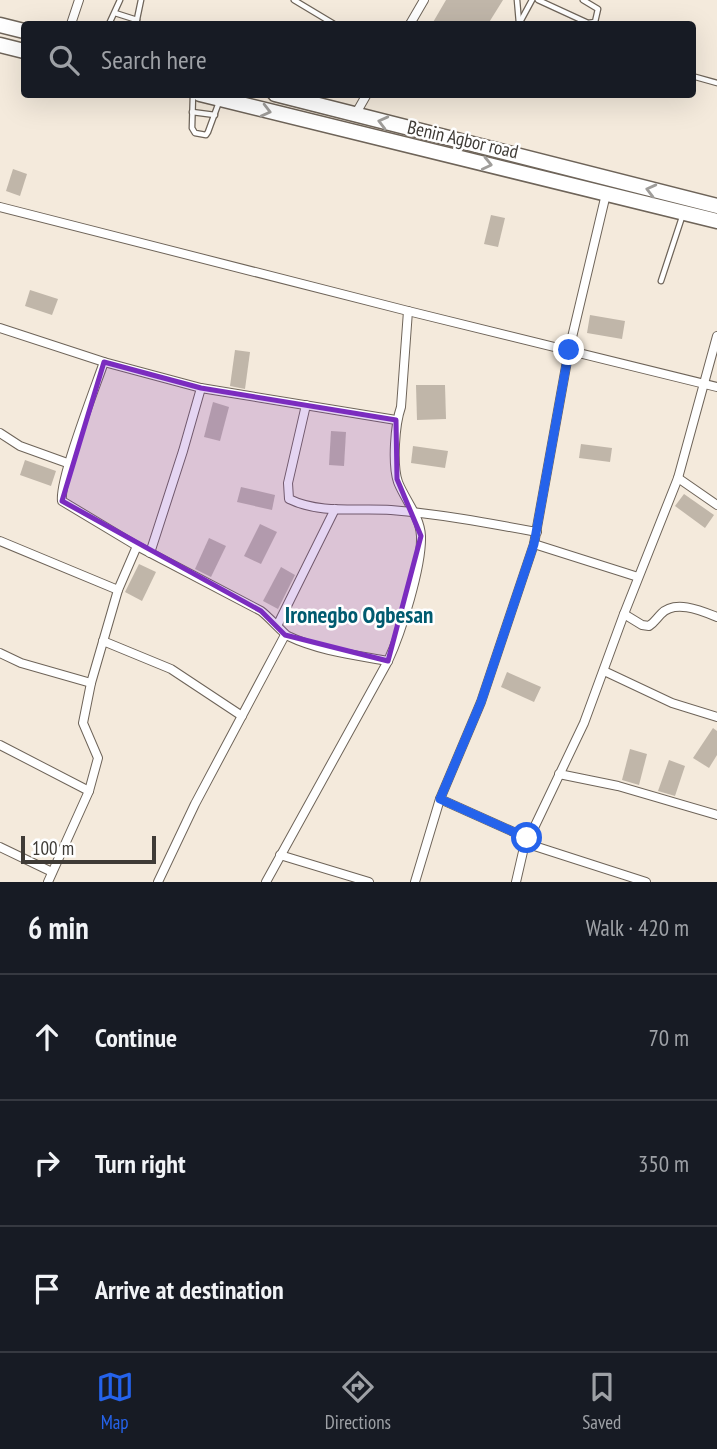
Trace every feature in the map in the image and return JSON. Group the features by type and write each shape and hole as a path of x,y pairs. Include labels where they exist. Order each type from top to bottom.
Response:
{"highway":[{"path":"0,25 21,30"},
{"path":"0,45 21,50"},
{"name":"Benin Agbor road","path":"216,98 717,221"},
{"name":"Benin Agbor road","path":"290,98 717,206"}],"street":[{"path":"72,21 79,0"},
{"path":"412,21 424,0"},
{"path":"355,115 365,98"},
{"path":"415,882 440,799 481,702 534,544 569,350 606,194"},
{"path":"0,207 717,387"},
{"path":"266,882 400,635 421,536 414,513 397,479 396,420 401,407 408,311"},
{"path":"0,328 104,362 201,388 396,420"},
{"path":"516,882 526,840 584,723 678,478 717,336"},
{"path":"104,362 70,464 61,495 62,501 137,546 261,611 278,624 285,635 335,652 388,661"},
{"path":"150,553 201,388"},
{"path":"306,405 288,483 289,499 297,503 335,509 447,515 537,532"},
{"path":"0,433 20,446 70,464"},
{"path":"678,478 717,505"},
{"path":"278,624 335,509"},
{"path":"0,541 118,590"},
{"path":"534,544 638,577"},
{"path":"48,882 89,791 98,758 83,723 91,683 118,590 137,546"},
{"path":"624,614 642,625 649,626 661,614 675,607 693,608 717,617"},
{"path":"158,882 195,804 285,635"},
{"path":"103,640 171,669 242,716"},
{"path":"0,653 21,663 91,683"},
{"path":"604,671 672,703 717,717"},
{"path":"1,749 89,791"},
{"path":"559,774 618,786 717,815"},
{"path":"440,799 526,840 646,882"},
{"path":"0,847 52,872"},
{"path":"280,855 369,882"}],"lane":[{"path":"110,21 120,0"},
{"path":"136,21 141,0"},
{"path":"294,0 329,21"},
{"path":"517,0 519,21"},
{"path":"521,21 532,0"},
{"path":"538,0 584,21"},
{"path":"583,0 598,9 595,21"},
{"path":"114,13 134,21"},
{"path":"696,77 717,83"},
{"path":"192,98 192,128 195,133 206,135 220,99"},
{"path":"192,112 215,115"},
{"path":"661,281 683,213"}],"highlighted area":[{"path":"104,362 201,388 396,420 397,479 421,536 388,661 285,635 261,611 62,501"}],"building":[{"path":"446,0 503,0 490,21 434,21"},
{"path":"13,169 27,174 20,196 6,191"},
{"path":"491,215 505,218 498,247 484,244"},
{"path":"30,290 58,299 52,315 25,306"},
{"path":"590,315 625,321 622,339 587,333"},
{"path":"235,350 250,352 245,389 230,386"},
{"path":"416,385 445,385 446,419 417,420"},
{"path":"213,402 229,407 220,441 204,437"},
{"path":"331,431 346,432 344,466 329,465"},
{"path":"581,444 612,448 610,462 579,458"},
{"path":"413,446 448,451 445,468 411,463"},
{"path":"25,460 56,471 51,486 20,475"},
{"path":"241,487 275,495 272,510 237,502"},
{"path":"684,494 714,515 705,528 675,506"},
{"path":"260,524 277,532 261,564 244,556"},
{"path":"209,538 226,546 211,577 195,569"},
{"path":"139,564 156,572 142,601 125,592"},
{"path":"281,567 295,575 278,609 263,601"},
{"path":"507,672 541,687 534,702 501,687"},
{"path":"713,728 717,731 717,755 709,768 693,758"},
{"path":"630,749 647,754 639,785 622,780"},
{"path":"669,760 685,766 675,796 658,791"}],"district":[{"name":"Ironegbo Ogbesan","path":"359,615"}],"route":[{"path":"527,838 440,799 481,702 534,544 569,350"}]}
